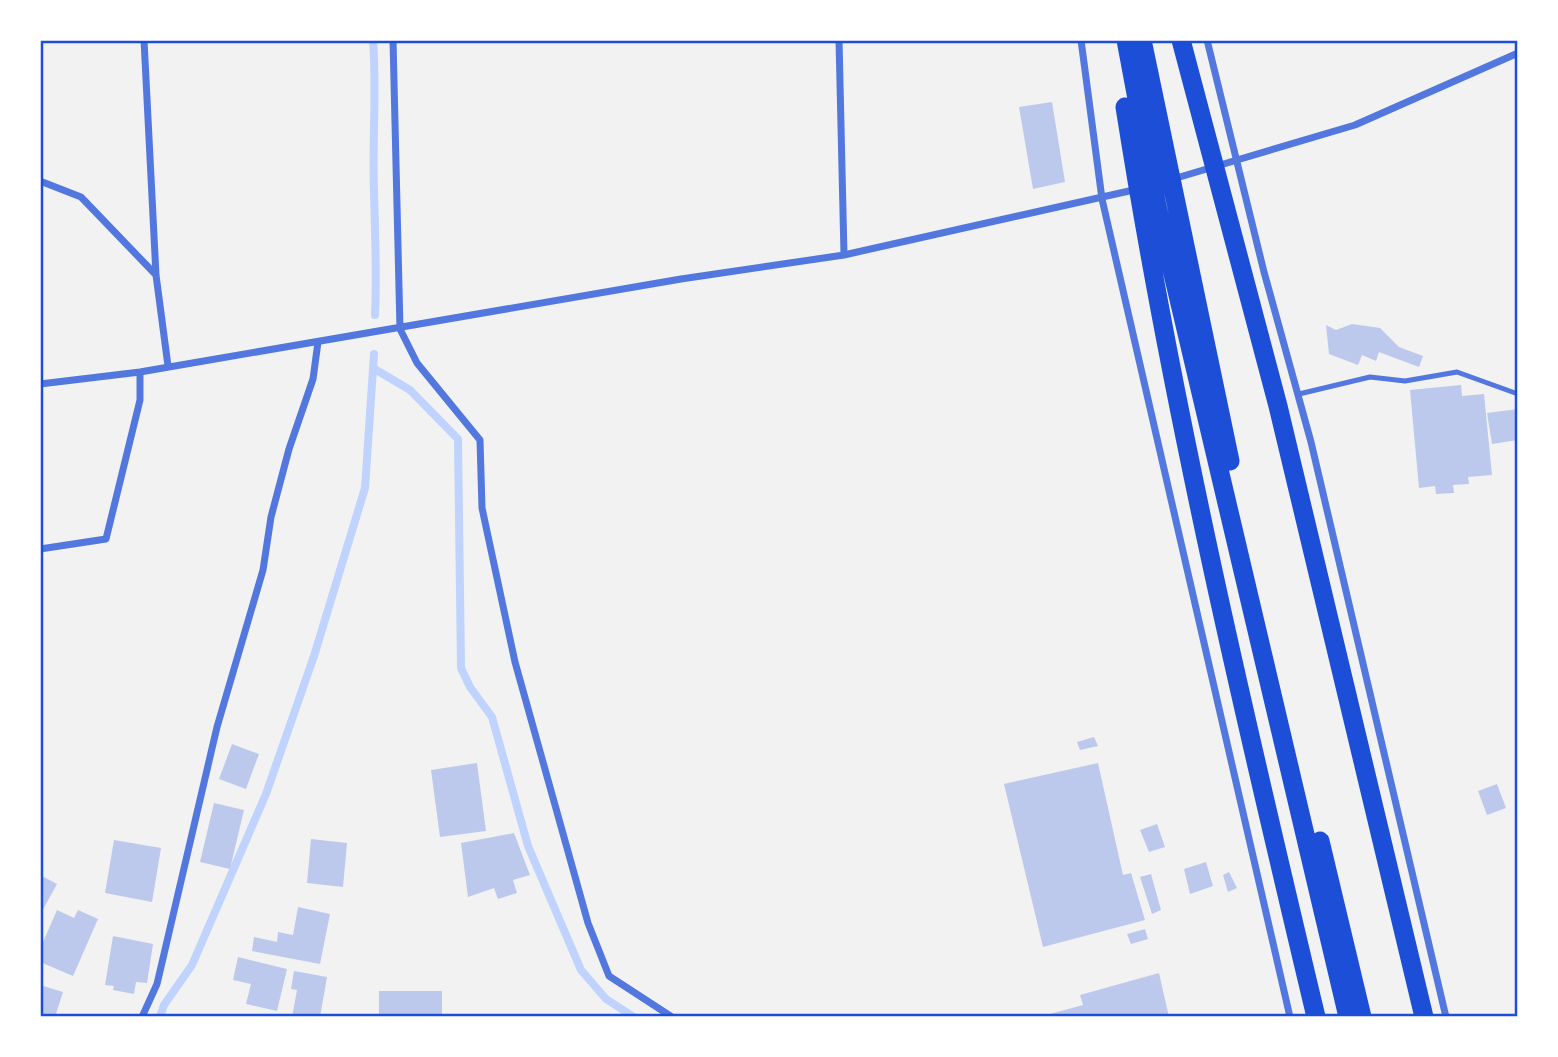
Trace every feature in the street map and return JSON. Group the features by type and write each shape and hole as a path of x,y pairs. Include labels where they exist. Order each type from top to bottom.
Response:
{"highway":[{"path":"1115,40 1145,231 1199,510 1316,1017"},
{"path":"1126,40 1157,206 1348,1017"},
{"path":"1142,40 1236,488 1362,1017"},
{"path":"1181,40 1281,420 1424,1017"}],"street":[{"path":"144,40 156,275 168,366"},
{"path":"393,40 400,329 417,363 480,440 482,508 515,662 588,923 608,976 672,1017"},
{"path":"839,40 844,255"},
{"path":"1082,40 1102,199 1290,1017"},
{"path":"1208,40 1264,272 1299,394 1446,1017"},
{"path":"40,384 139,372 681,279 844,255 1102,199 1239,161 1354,125 1518,54"},
{"path":"40,181 81,197 156,275"},
{"path":"142,1017 157,984 217,727 263,570 271,517 313,379 318,342"},
{"path":"40,549 106,540 140,400 139,372"}],"lane":[{"path":"1299,394 1370,377 1405,380 1457,372 1518,394"}],"building":[{"path":"1052,102 1065,182 1033,189 1019,107"},
{"path":"1352,324 1380,328 1399,347 1423,356 1419,367 1379,352 1376,361 1362,355 1358,365 1329,354 1326,325 1336,330"},
{"path":"1461,385 1462,396 1484,394 1492,475 1468,477 1469,484 1453,485 1454,493 1436,494 1435,486 1419,488 1410,390"},
{"path":"1518,409 1518,440 1492,444 1487,413"},
{"path":"1094,737 1098,746 1080,750 1077,742"},
{"path":"232,744 259,754 246,789 219,779"},
{"path":"477,763 486,831 440,837 431,770"},
{"path":"1098,763 1123,875 1131,873 1145,920 1043,947 1004,784"},
{"path":"1497,784 1506,808 1487,815 1478,791"},
{"path":"214,803 244,810 230,869 200,862"},
{"path":"1157,824 1165,847 1149,852 1140,830"},
{"path":"514,833 530,875 513,880 517,893 498,899 494,888 468,897 461,843"},
{"path":"311,839 347,843 343,887 307,883"},
{"path":"114,840 161,848 152,902 105,893"},
{"path":"1206,862 1213,886 1190,894 1184,869"},
{"path":"1229,872 1237,888 1228,892 1223,875"},
{"path":"1151,874 1161,910 1152,914 1140,877"},
{"path":"40,875 57,884 40,915"},
{"path":"298,907 330,914 320,964 252,951 254,937 277,942 278,932 293,935"},
{"path":"57,910 74,918 78,910 98,919 73,976 40,962 40,949"},
{"path":"1145,929 1148,939 1131,944 1127,934"},
{"path":"113,936 153,944 147,983 136,982 134,994 113,990 114,986 105,985"},
{"path":"238,957 287,969 277,1011 246,1004 251,984 233,980"},
{"path":"294,971 327,977 320,1017 292,1017 297,990 291,989"},
{"path":"1159,973 1169,1017 1039,1017 1083,1005 1080,995"},
{"path":"40,985 63,992 55,1017 40,1017"},
{"path":"379,991 442,991 442,1017 379,1017"}],"waterway":[{"path":"373,40 375,315"},
{"path":"160,1017 164,1005 192,965 266,794 314,656 365,488 374,354"},
{"path":"373,368 410,390 458,439 461,668 470,687 492,717 528,846 581,970 606,999 634,1017"}]}
